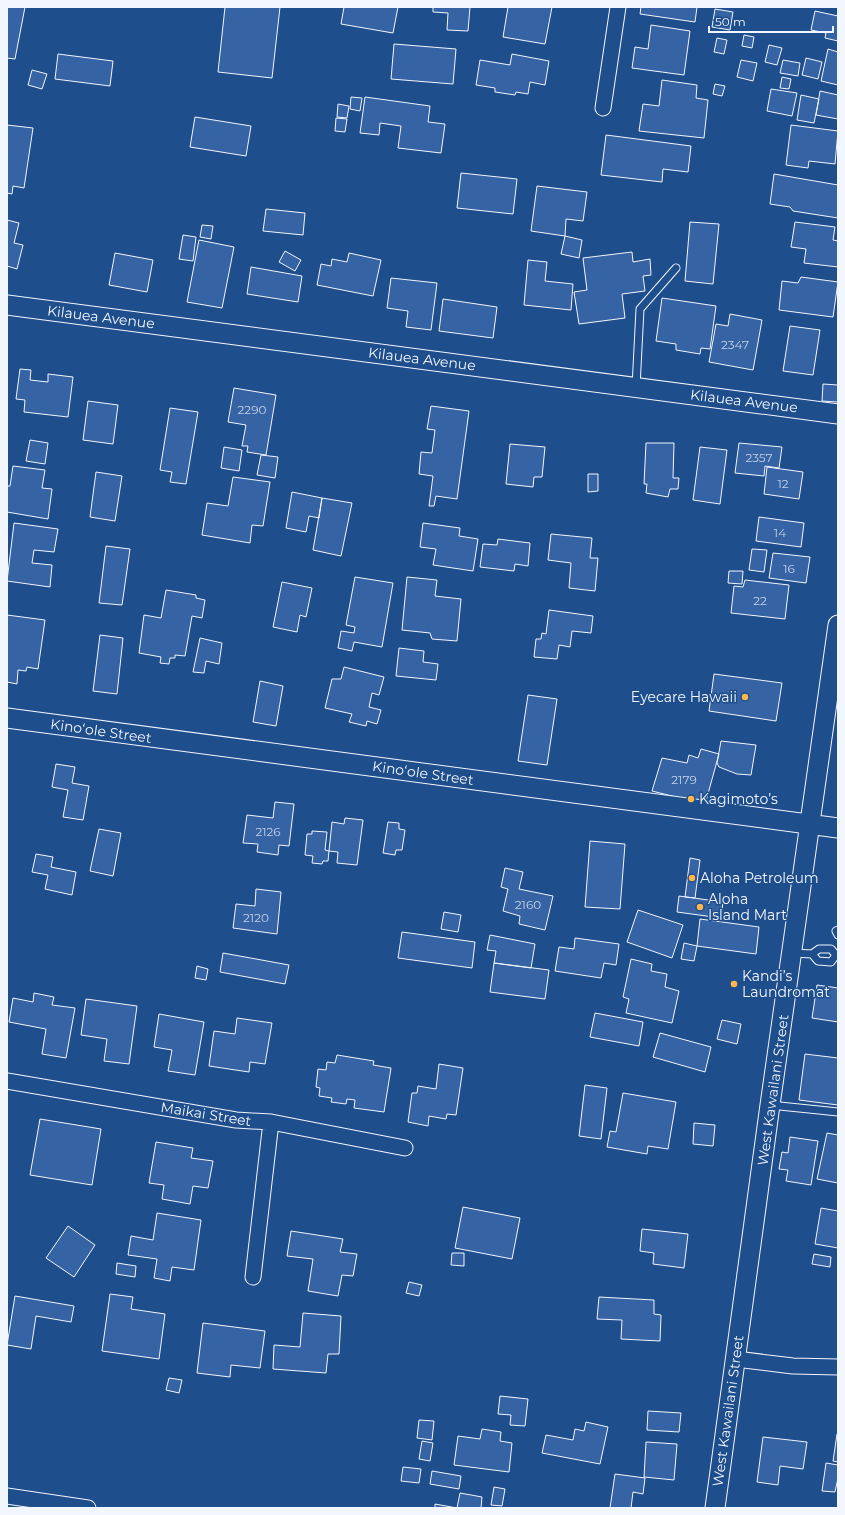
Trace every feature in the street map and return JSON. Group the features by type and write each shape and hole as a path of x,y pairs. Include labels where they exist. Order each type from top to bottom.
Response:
{"street":[{"path":"603,108 618,7"},
{"name":"Kilauea Avenue","path":"7,305 838,414"},
{"name":"West Kawailani Street","path":"715,1508 838,625"},
{"name":"Kinoʻole Street","path":"7,718 838,828"},
{"name":"Maikai Street","path":"7,1083 236,1120 271,1122 405,1148"},
{"path":"253,1276 271,1122"},
{"path":"736,1359 793,1366 838,1366"},
{"path":"7,1496 88,1508"}],"lane":[{"path":"636,387 640,309 676,268"},
{"path":"838,930 836,931 838,935"},
{"path":"793,953 812,954 819,948 831,949 837,954 831,962 818,961 812,954"},
{"path":"770,1105 838,1112"}],"building":[{"path":"7,7 25,7 15,59 7,58"},
{"path":"225,7 280,7 272,78 218,72"},
{"path":"344,7 398,7 393,33 341,24"},
{"path":"433,7 470,7 468,31 447,30 448,13 433,12"},
{"path":"508,7 552,7 545,44 503,37"},
{"path":"641,7 697,7 695,22 640,14"},
{"path":"715,9 733,12 730,30 712,27"},
{"path":"815,11 838,16 838,41 825,38 826,33 811,30"},
{"path":"651,25 690,31 684,75 632,68 635,47 648,49"},
{"path":"744,35 754,37 752,48 742,46"},
{"path":"717,38 727,40 724,54 714,52"},
{"path":"394,44 456,49 453,84 391,79"},
{"path":"769,45 782,48 777,65 765,62"},
{"path":"828,49 838,52 838,85 821,81"},
{"path":"58,54 113,61 110,86 55,79"},
{"path":"512,54 549,61 545,85 530,82 528,94 516,92 515,95 495,92 495,88 476,85 480,60 510,65"},
{"path":"806,58 822,62 818,79 802,75"},
{"path":"741,60 757,63 753,81 737,77"},
{"path":"783,60 800,63 798,76 780,73"},
{"path":"32,70 47,74 42,89 28,85"},
{"path":"782,77 791,79 789,89 780,88"},
{"path":"662,80 697,85 696,98 708,100 704,138 639,131 643,104 659,106"},
{"path":"715,84 725,86 722,96 713,94"},
{"path":"771,89 797,93 792,116 767,111"},
{"path":"820,91 838,95 838,119 816,115"},
{"path":"801,95 819,99 814,123 797,120"},
{"path":"351,97 362,98 360,111 350,109"},
{"path":"365,97 430,106 428,122 445,124 441,153 398,148 401,126 380,123 379,135 360,133"},
{"path":"338,104 349,106 347,118 337,117"},
{"path":"195,117 251,126 246,156 190,147"},
{"path":"336,118 347,119 345,132 335,131"},
{"path":"7,125 33,128 24,188 13,186 12,194 7,193"},
{"path":"791,125 838,131 835,164 809,161 808,168 786,165"},
{"path":"606,135 691,146 688,172 663,169 662,182 601,175"},
{"path":"461,173 517,179 513,214 457,208"},
{"path":"774,174 838,185 838,218 793,211 790,207 770,204"},
{"path":"537,186 587,192 583,221 566,219 565,236 531,231"},
{"path":"266,209 305,213 303,235 263,231"},
{"path":"7,220 19,223 14,243 23,245 17,269 7,266"},
{"path":"690,222 719,224 713,284 685,281"},
{"path":"795,222 835,227 833,240 838,241 838,267 804,263 806,249 791,247"},
{"path":"202,225 213,226 211,239 200,237"},
{"path":"183,235 196,237 193,261 179,259"},
{"path":"565,236 582,240 579,258 561,254"},
{"path":"199,240 234,247 222,308 187,302"},
{"path":"285,251 301,260 295,271 279,262"},
{"path":"632,252 633,262 650,259 651,275 643,276 645,291 622,294 625,318 579,324 574,292 587,290 583,258"},
{"path":"115,253 153,260 147,292 109,285"},
{"path":"349,253 381,260 373,296 317,285 321,264 331,266 332,259 347,262"},
{"path":"528,260 547,262 545,281 573,284 571,310 524,305"},
{"path":"251,267 302,276 298,302 247,294"},
{"path":"801,277 838,282 833,317 779,310 782,281 798,283"},
{"path":"391,278 437,283 431,330 406,327 408,311 387,308"},
{"path":"662,298 716,306 710,349 701,348 700,354 676,350 676,344 656,341"},
{"path":"443,299 497,307 493,338 439,331"},
{"path":"730,314 762,320 753,370 709,362 716,324 728,326"},
{"path":"790,326 820,330 813,375 783,371"},
{"path":"20,369 31,370 30,380 48,382 48,374 73,377 68,417 24,412 25,400 16,399"},
{"path":"823,384 838,385 838,402 822,401"},
{"path":"234,388 276,395 266,455 247,452 248,446 242,446 246,425 228,422"},
{"path":"88,401 118,405 113,444 83,440"},
{"path":"431,406 469,411 457,499 436,496 434,506 429,506 433,476 419,474 421,452 432,453 435,430 427,429"},
{"path":"170,408 198,412 186,484 170,482 172,472 160,470"},
{"path":"30,440 48,443 45,464 26,461"},
{"path":"646,443 674,443 673,478 679,478 678,489 670,489 668,497 646,493 647,484 644,484"},
{"path":"739,443 782,447 779,468 765,466 764,476 735,473"},
{"path":"510,444 545,447 542,477 534,477 533,487 506,484"},
{"path":"224,447 242,450 239,471 221,468"},
{"path":"700,447 727,450 720,504 693,500"},
{"path":"261,455 278,457 275,478 257,475"},
{"path":"13,466 45,470 42,488 52,489 48,519 7,512 7,486 10,486"},
{"path":"767,467 803,472 799,499 764,494"},
{"path":"96,472 122,476 115,521 90,517"},
{"path":"588,474 598,474 598,491 588,492"},
{"path":"233,477 270,482 263,526 252,525 250,543 202,535 207,503 228,506"},
{"path":"292,492 322,498 319,518 309,516 306,532 286,528"},
{"path":"322,498 352,503 341,556 313,550"},
{"path":"759,517 804,523 801,547 756,541"},
{"path":"14,523 58,529 54,552 34,550 32,563 52,565 50,587 7,581"},
{"path":"423,523 460,528 459,536 478,539 473,571 433,565 436,549 420,547"},
{"path":"551,534 592,538 590,558 598,558 595,591 569,588 571,563 548,560"},
{"path":"498,539 530,543 528,566 515,564 514,571 480,567 483,544 497,545"},
{"path":"106,546 130,549 122,605 99,603"},
{"path":"752,549 767,550 764,572 749,570"},
{"path":"773,553 810,557 806,583 769,578"},
{"path":"729,571 743,571 742,584 728,583"},
{"path":"355,577 393,583 382,647 354,642 352,651 338,648 341,631 354,633 355,627 346,625"},
{"path":"407,577 437,580 435,596 461,599 457,641 432,639 430,633 402,630"},
{"path":"745,580 789,585 785,619 731,613 734,586 743,587"},
{"path":"282,582 312,588 306,617 300,615 297,632 273,627"},
{"path":"166,590 196,595 196,598 205,600 202,618 192,616 185,656 175,655 175,658 170,658 169,664 160,663 161,657 139,653 144,615 161,618"},
{"path":"549,610 593,616 591,633 572,631 570,647 559,645 557,659 534,657 536,639 541,639 542,633 546,634"},
{"path":"7,615 45,620 38,669 27,667 26,671 18,670 17,684 7,682"},
{"path":"100,635 123,638 117,694 93,691"},
{"path":"200,638 222,643 219,664 206,661 204,673 193,672"},
{"path":"399,648 424,651 423,662 438,664 436,680 396,676"},
{"path":"344,667 384,677 379,695 372,693 369,707 381,710 377,724 367,721 366,726 349,722 352,714 325,708 332,679 341,679"},
{"name":"Eyecare Hawaii","path":"714,674 782,683 776,721 709,711"},
{"path":"260,681 283,686 276,726 253,722"},
{"path":"528,695 557,699 547,765 518,761"},
{"path":"721,741 756,745 751,775 737,774 719,767 717,763"},
{"path":"701,749 719,754 706,801 674,800 676,797 652,791 662,758 687,763 689,755 698,758"},
{"path":"56,764 75,767 72,783 89,786 83,820 63,817 68,790 52,787"},
{"path":"275,802 294,804 289,846 279,845 278,855 257,852 258,844 243,843 247,815 273,818"},
{"path":"345,818 363,820 357,865 337,863 338,852 329,851 332,822 344,824"},
{"path":"388,822 399,823 399,829 405,830 402,850 396,850 395,855 383,853"},
{"path":"99,829 121,833 113,876 90,871"},
{"path":"312,831 327,832 325,850 329,851 328,861 323,861 322,864 312,863 313,856 305,855 307,834 312,834"},
{"path":"590,841 625,844 620,909 585,907"},
{"path":"36,854 53,857 51,867 76,872 72,895 45,889 48,875 32,872"},
{"name":"Aloha Petroleum","path":"690,858 700,860 695,898 685,897"},
{"path":"505,868 523,872 519,889 553,896 545,930 519,924 520,916 503,911 508,889 501,887"},
{"path":"256,889 281,892 277,934 233,928 236,904 255,906"},
{"name":"Aloha Island Mart","path":"679,896 723,902 721,918 677,912"},
{"path":"638,910 683,925 672,958 627,942"},
{"path":"444,912 461,915 458,932 441,929"},
{"path":"700,919 759,927 756,954 697,946"},
{"path":"402,932 475,942 472,968 398,958"},
{"path":"490,935 535,944 531,968 494,963 496,951 487,950"},
{"path":"575,938 619,944 616,965 604,963 601,978 555,971 559,947 574,949"},
{"path":"684,943 697,946 694,961 681,959"},
{"path":"223,953 289,965 285,984 220,972"},
{"path":"631,959 652,964 651,971 667,974 665,987 679,991 672,1023 626,1013 629,999 623,997"},
{"path":"494,963 549,970 545,999 490,992"},
{"path":"197,966 208,969 206,980 195,978"},
{"path":"817,985 838,988 838,1022 812,1018"},
{"path":"34,993 54,997 52,1005 75,1008 66,1058 42,1054 46,1029 9,1022 13,998 33,1002"},
{"path":"86,999 137,1006 129,1064 104,1061 107,1039 81,1035"},
{"path":"595,1013 643,1022 639,1046 590,1037"},
{"path":"159,1014 204,1022 195,1075 168,1071 172,1050 154,1047"},
{"path":"237,1018 272,1023 265,1064 250,1062 249,1072 209,1066 214,1031 235,1034"},
{"path":"722,1020 741,1024 737,1044 717,1039"},
{"path":"660,1033 711,1047 705,1072 653,1057"},
{"path":"805,1054 838,1058 838,1105 799,1100"},
{"path":"337,1055 374,1061 373,1065 391,1068 384,1112 354,1108 355,1100 347,1099 346,1104 331,1102 332,1098 319,1096 320,1088 316,1087 318,1069 326,1070 327,1062 335,1063"},
{"path":"439,1064 463,1068 456,1115 447,1114 446,1119 429,1116 428,1126 408,1122 412,1093 417,1093 418,1086 436,1089"},
{"path":"585,1085 607,1088 601,1139 579,1136"},
{"path":"623,1093 676,1102 668,1149 648,1146 647,1154 607,1147 610,1131 616,1132"},
{"path":"40,1119 101,1129 92,1185 30,1175"},
{"path":"694,1123 715,1125 713,1146 693,1144"},
{"path":"827,1133 838,1135 838,1183 817,1179"},
{"path":"790,1137 818,1141 811,1185 786,1181 788,1170 779,1169 782,1152 788,1153"},
{"path":"156,1142 193,1148 191,1158 213,1161 208,1188 193,1186 190,1204 162,1199 164,1185 149,1183"},
{"path":"463,1207 520,1218 512,1259 455,1248"},
{"path":"821,1208 838,1211 838,1248 815,1244"},
{"path":"157,1213 201,1220 194,1270 172,1267 170,1281 154,1278 157,1259 128,1255 131,1236 153,1240"},
{"path":"68,1226 95,1245 74,1277 46,1258"},
{"path":"642,1229 688,1234 684,1268 653,1264 654,1253 640,1251"},
{"path":"291,1231 343,1239 340,1252 357,1254 353,1276 342,1275 338,1296 308,1291 313,1259 287,1256"},
{"path":"452,1253 464,1253 464,1266 451,1265"},
{"path":"814,1254 831,1257 830,1267 812,1264"},
{"path":"117,1263 136,1266 135,1277 116,1274"},
{"path":"409,1282 422,1285 419,1296 406,1293"},
{"path":"110,1294 133,1297 131,1309 165,1314 159,1359 102,1351"},
{"path":"15,1296 74,1306 71,1322 36,1316 31,1349 7,1345"},
{"path":"599,1297 654,1300 654,1314 661,1315 660,1341 621,1339 622,1320 597,1319"},
{"path":"303,1313 341,1316 339,1354 328,1354 326,1373 273,1369 274,1345 300,1347"},
{"path":"203,1323 265,1331 260,1368 231,1365 230,1377 197,1373"},
{"path":"169,1378 182,1380 179,1393 166,1390"},
{"path":"500,1396 528,1399 525,1426 510,1425 511,1415 498,1414"},
{"path":"648,1411 681,1413 679,1432 647,1430"},
{"path":"419,1420 434,1421 432,1440 417,1438"},
{"path":"586,1422 608,1427 600,1464 542,1453 546,1435 573,1440 575,1429 584,1431"},
{"path":"482,1429 501,1432 500,1441 512,1443 509,1472 454,1465 458,1436 480,1439"},
{"path":"837,1434 838,1435 838,1462 833,1461"},
{"path":"763,1437 807,1442 803,1469 780,1466 778,1485 757,1482"},
{"path":"422,1441 433,1443 430,1461 419,1459"},
{"path":"646,1442 677,1444 674,1480 644,1477"},
{"path":"826,1463 838,1465 838,1478 835,1492 822,1491"},
{"path":"403,1467 421,1469 419,1483 401,1481"},
{"path":"432,1471 461,1476 459,1489 430,1484"},
{"path":"615,1474 645,1478 643,1494 633,1492 631,1508 610,1508"},
{"path":"494,1487 505,1489 502,1506 491,1505"},
{"path":"460,1493 482,1497 481,1508 457,1508"},
{"path":"435,1504 457,1508 435,1508"}],"place":[{"name":"Eyecare Hawaii","path":"745,697"},
{"name":"Kagimoto’s","path":"691,799"},
{"name":"Aloha Petroleum","path":"692,878"},
{"name":"Aloha Island Mart","path":"700,907"},
{"name":"Kandi’s Laundromat","path":"734,984"}]}
